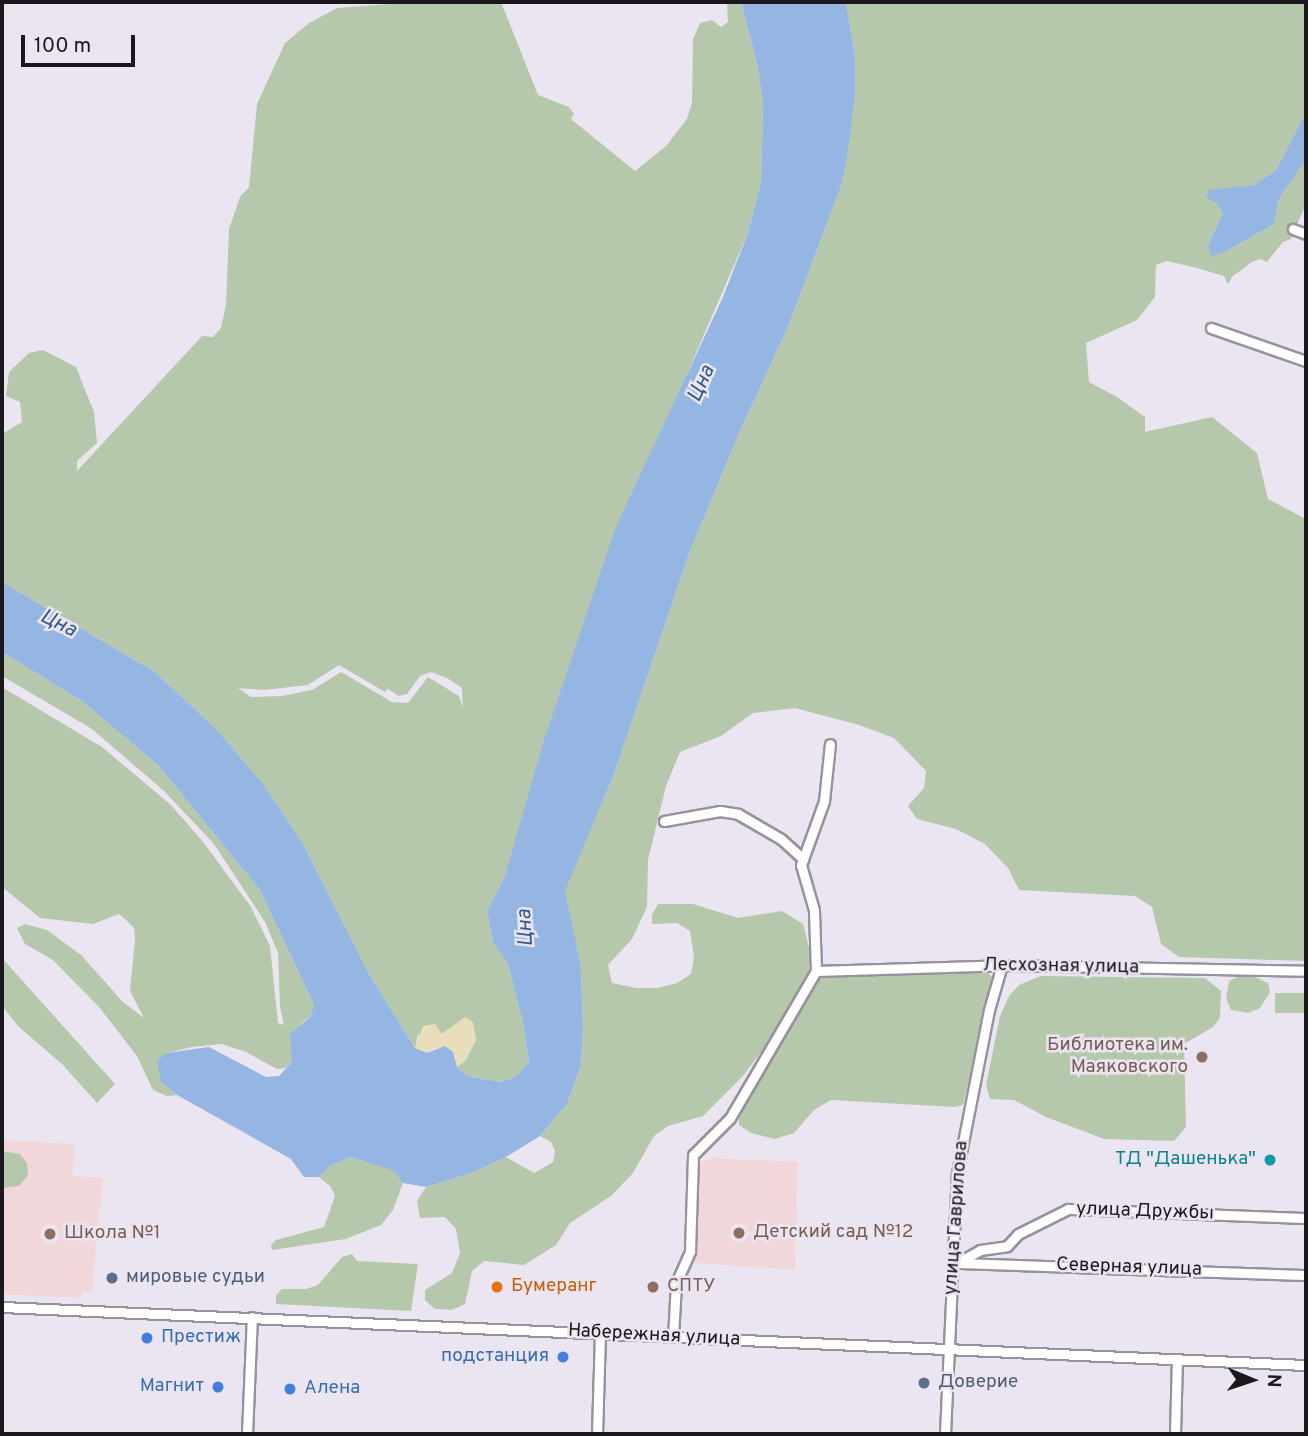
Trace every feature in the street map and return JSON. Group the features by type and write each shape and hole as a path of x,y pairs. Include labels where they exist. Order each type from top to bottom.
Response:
{"street":[{"path":"1293,229 1306,233"},
{"path":"1211,328 1306,361"},
{"path":"673,1337 676,1283 690,1251 693,1155 730,1118 816,971 814,910 801,865 824,801 830,744"},
{"path":"664,821 720,811 738,814 781,839 803,859"},
{"name":"Лесхозная улица","path":"816,971 1002,965 1306,971"},
{"name":"улица Гаврилова","path":"945,1434 955,1263 957,1172 964,1125 989,1010 1002,965"},
{"name":"улица Дружбы","path":"955,1263 980,1250 1007,1246 1018,1234 1068,1209 1306,1218"},
{"name":"Северная улица","path":"955,1263 1306,1275"},
{"name":"Набережная улица","path":"2,1307 949,1347 1306,1365"},
{"path":"247,1434 252,1317"},
{"path":"597,1434 600,1333"},
{"path":"1175,1434 1177,1359"}],"shaded area":[{"name":"Школа №1","path":"2,1140 74,1144 73,1176 103,1178 92,1291 83,1291 82,1298 2,1294"},
{"path":"712,1158 798,1162 795,1270 693,1263 697,1165"}],"green space":[{"path":"415,2 501,2 538,95 569,107 574,114 571,119 635,171 666,146 687,119 692,103 693,39 700,23 712,20 721,27 728,22 727,2 741,2 758,68 763,105 761,182 748,233 674,404 505,876 487,911 493,942 508,965 523,1022 529,1062 517,1076 501,1082 467,1076 457,1067 466,1060 450,1028 442,1034 418,1035 415,1048 370,976 303,844 264,785 218,731 155,672 2,582 2,434 22,422 20,402 6,396 9,372 29,353 43,350 76,367 94,412 97,443 77,461 77,471 202,336 213,337 221,328 226,305 229,229 240,197 249,187 257,104 285,43 309,23 337,8","holes":["339,665 385,692 388,689 399,696 407,694 420,676 431,672 462,688 463,708 459,696 428,677 408,703 392,702 341,672 312,690 282,696 251,697 238,688 264,690 308,685"]},
{"path":"846,2 1306,2 1306,112 1276,170 1254,185 1216,203 1223,213 1208,246 1223,253 1274,224 1279,199 1306,159 1306,204 1291,239 1283,242 1267,262 1260,259 1252,262 1233,276 1228,284 1224,276 1197,268 1167,261 1156,265 1155,297 1137,320 1086,343 1089,382 1117,397 1145,417 1145,432 1212,417 1257,453 1268,499 1306,519 1306,961 1179,957 1161,944 1152,907 1135,896 1019,890 1008,868 985,844 956,829 917,819 908,806 924,788 926,771 894,738 859,725 795,708 753,713 721,736 680,752 666,786 648,860 647,907 632,939 608,965 612,983 637,988 657,988 677,983 691,974 694,957 690,931 677,923 652,924 652,915 658,904 693,904 738,918 782,911 803,924 809,947 809,970 794,1000 771,1039 742,1077 703,1116 668,1126 654,1136 633,1173 611,1196 570,1223 556,1245 524,1265 484,1261 472,1271 465,1304 452,1310 435,1309 425,1300 425,1290 452,1273 460,1253 456,1229 445,1217 420,1218 417,1201 426,1187 472,1173 506,1157 534,1173 553,1162 555,1151 551,1142 540,1136 567,1104 581,1065 583,1028 581,967 564,891 614,774 690,551 740,431 788,327 840,189 855,97 855,56"},
{"path":"2,652 82,701 159,766 260,890 314,1005 310,1017 301,1023 292,1062 286,1068 277,1069 246,1052 222,1044 192,1047 166,1053 161,1082 177,1095 167,1096 153,1090 137,1056 99,1007 53,960 25,944 17,928 25,924 47,930 81,955 123,1002 144,1018 130,991 135,939 134,928 127,921 119,914 93,924 40,918 2,887 2,687 102,747 171,805 204,843 251,907 270,946 278,1023 284,1025 280,1007 278,953 265,922 214,844 164,791 92,729 2,676"},
{"path":"2,958 115,1084 97,1103 63,1065 19,1027 2,1006"},
{"path":"834,966 986,971 993,978 963,1105 954,1107 831,1100 814,1110 794,1133 775,1139 751,1133 739,1125 739,1114 819,975"},
{"path":"1041,976 1205,978 1221,991 1220,1018 1213,1027 1184,1044 1186,1127 1174,1141 1104,1139 1046,1117 1014,1100 990,1099 986,1085 1000,1016 1009,996 1019,985"},
{"path":"1237,977 1255,977 1268,983 1270,992 1260,1008 1248,1013 1231,1010 1226,998 1229,981"},
{"path":"1275,993 1306,993 1306,1013 1275,1013"},
{"path":"2,1151 20,1154 27,1163 28,1175 19,1186 2,1188"},
{"path":"351,1157 395,1171 403,1183 393,1210 381,1225 346,1239 272,1250 271,1245 276,1240 324,1227 335,1196 330,1186 319,1177 330,1166"},
{"path":"352,1254 357,1261 418,1264 411,1311 276,1304 276,1295 282,1289 306,1289 318,1285 342,1257"}],"sand":[{"path":"465,1017 473,1022 476,1040 466,1060 457,1067 453,1052 435,1048 427,1053 415,1048 423,1026 435,1024 442,1034"}],"water":[{"name":"Цна","path":"741,2 846,2 855,56 855,97 847,157 840,189 788,327 740,431 690,551 614,774 565,891 581,967 583,1028 581,1065 567,1104 540,1136 506,1157 472,1173 426,1187 403,1183 394,1171 351,1157 330,1166 319,1177 304,1177 291,1159 177,1095 161,1082 157,1061 166,1053 209,1047 266,1077 279,1076 292,1062 290,1034 310,1017 314,1005 260,890 159,766 82,701 2,652 2,582 155,672 218,731 264,785 303,844 370,976 415,1048 427,1053 445,1046 453,1052 457,1067 467,1076 501,1082 517,1076 529,1062 523,1022 508,965 493,942 487,911 505,876 544,740 615,529 723,297 748,233 761,182 763,105 758,68"},
{"path":"1306,112 1306,159 1279,199 1274,224 1223,253 1211,256 1208,246 1223,213 1216,203 1206,197 1209,190 1254,185 1276,170"}],"place":[{"name":"Библиотека им. Маяковского","path":"1202,1057"},
{"name":"ТД \"Дашенька\"","path":"1270,1160"},
{"name":"Детский сад №12","path":"739,1233"},
{"name":"Школа №1","path":"50,1234"},
{"name":"мировые судьи","path":"112,1278"},
{"name":"Бумеранг","path":"497,1287"},
{"name":"СПТУ","path":"653,1287"},
{"name":"Престиж","path":"147,1338"},
{"name":"подстанция","path":"563,1357"},
{"name":"Доверие","path":"924,1383"},
{"name":"Магнит","path":"218,1387"},
{"name":"Алена","path":"290,1389"}]}
